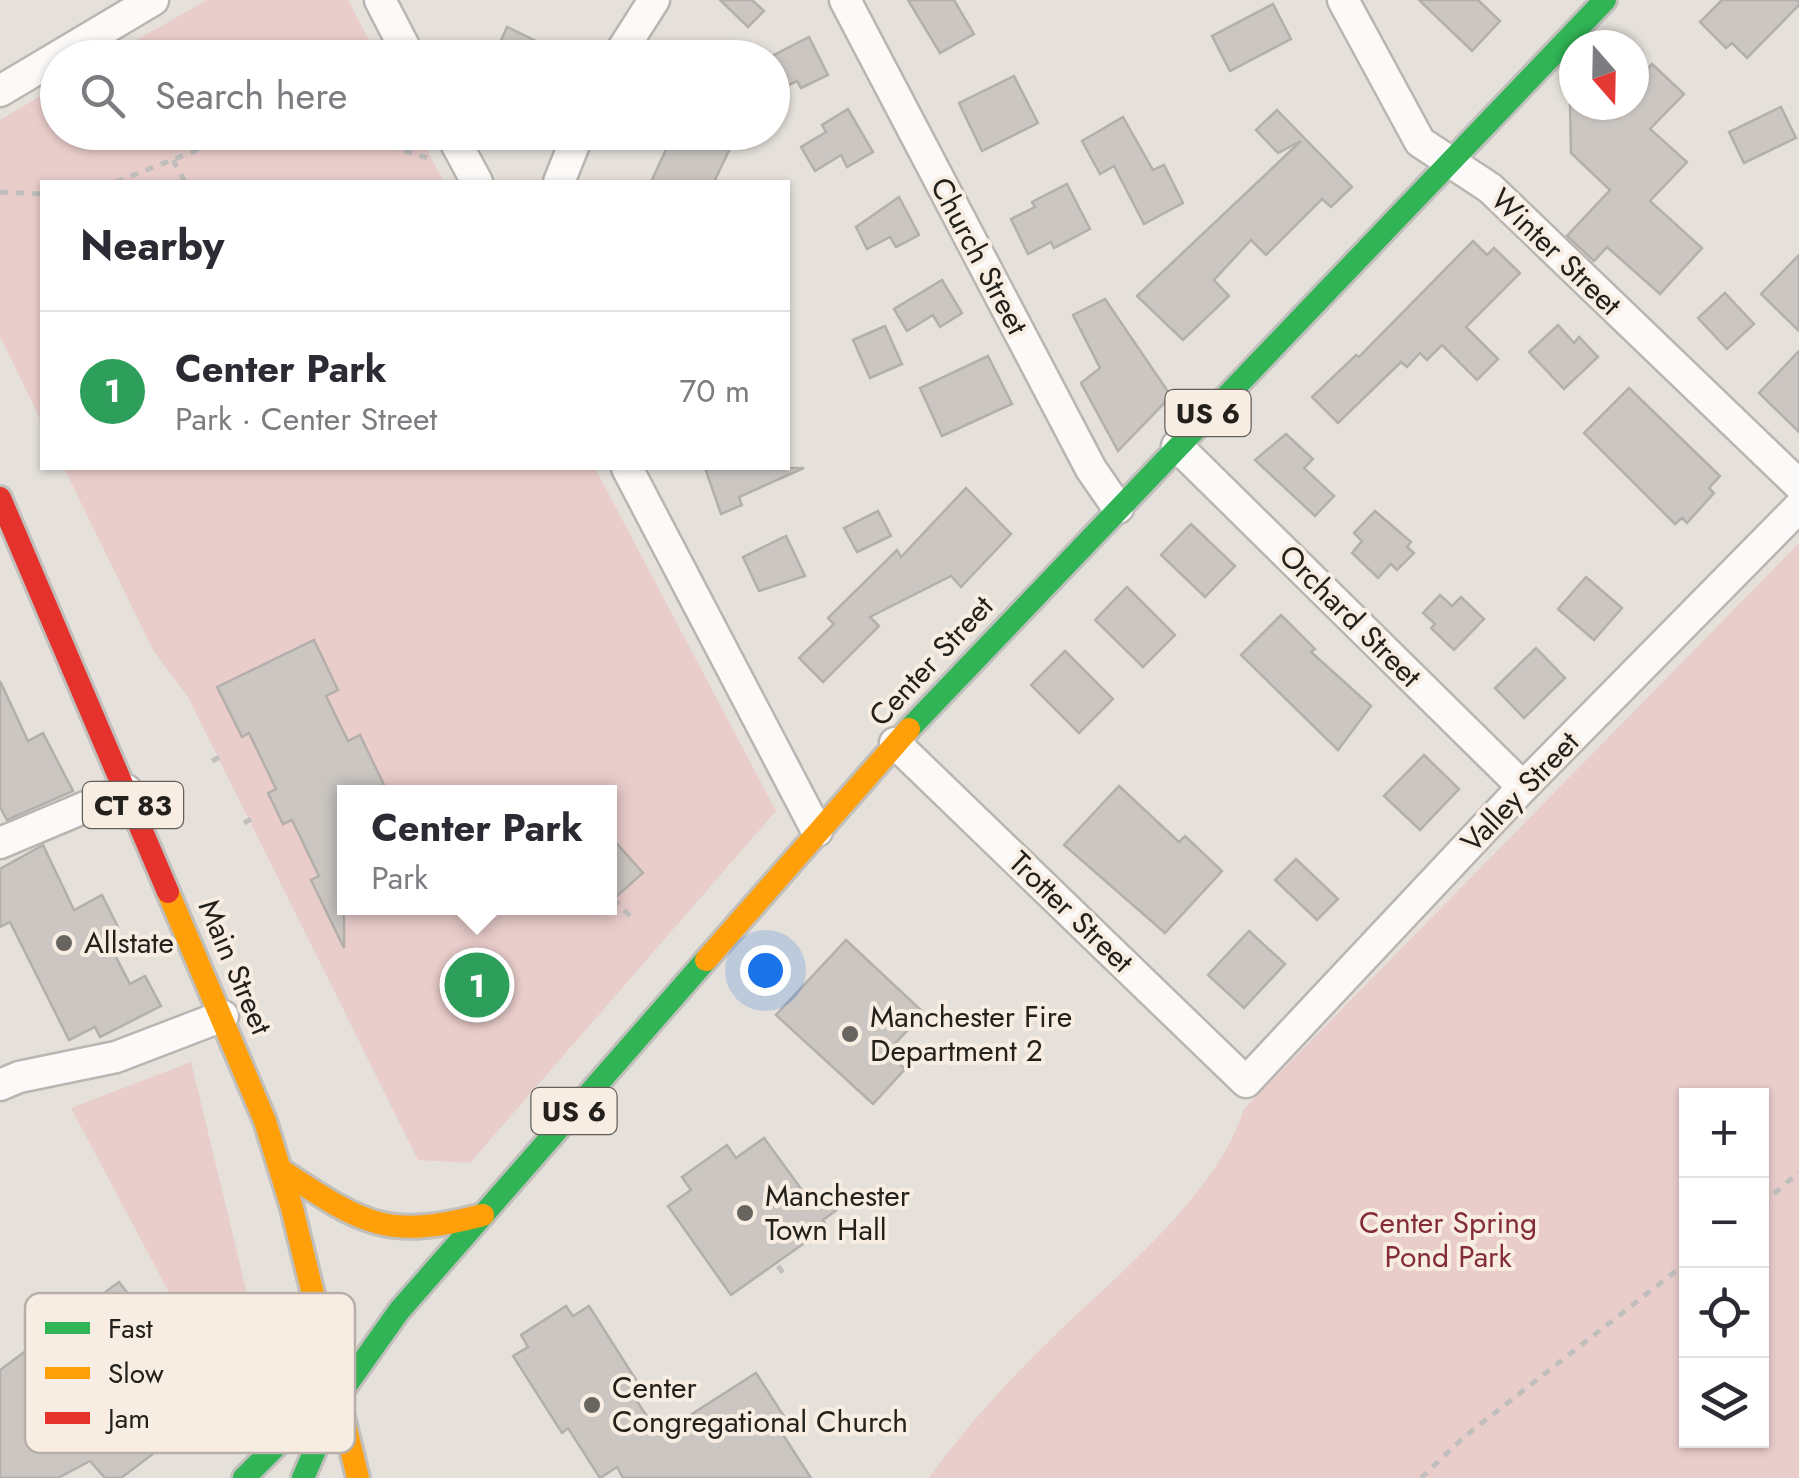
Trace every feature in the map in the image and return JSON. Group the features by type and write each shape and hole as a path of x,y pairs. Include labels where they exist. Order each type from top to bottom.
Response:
{"main road":[{"name":"Center Street","path":"355,1373 398,1311 895,742 1605,0"},
{"name":"Main Street","path":"0,498 7,533 126,790 223,1016 281,1170 312,1293"},
{"path":"281,1170 354,1218 380,1228 421,1232 482,1214"},
{"name":"US 6","path":"244,1478 269,1453"},
{"name":"US 6","path":"303,1478 314,1453"},
{"name":"Main Street","path":"352,1453 358,1478"}],"street":[{"path":"86,40 153,0"},
{"path":"380,0 401,40"},
{"path":"628,40 654,0"},
{"name":"Church Street","path":"846,0 1090,469 1118,508"},
{"name":"Winter Street","path":"1343,0 1409,129 1449,162 1490,188 1799,485"},
{"path":"0,91 40,67"},
{"path":"459,150 475,180"},
{"path":"560,180 572,150"},
{"name":"Orchard Street","path":"1177,446 1523,787"},
{"path":"627,470 817,831"},
{"name":"Valley Street","path":"1246,1082 1523,787 1799,507"},
{"name":"Trotter Street","path":"895,742 1246,1082"},
{"path":"0,843 126,790"},
{"path":"0,1085 19,1077 116,1058 223,1016"}],"path":[{"path":"121,180 207,150"},
{"path":"407,150 440,162"},
{"path":"174,160 183,180"},
{"path":"0,192 40,194"},
{"path":"212,761 226,754"},
{"path":"244,822 255,818"},
{"path":"617,903 632,918"},
{"path":"1769,1198 1799,1172"},
{"path":"778,1266 787,1279"},
{"path":"1422,1478 1464,1438 1681,1268"}],"green space":[{"path":"207,0 348,0 369,40 137,40"},
{"path":"40,96 40,150 427,150 443,180 40,180 40,419 0,336 0,120"},
{"path":"65,470 596,470 776,811 470,1163 418,1160 188,697 153,650"},
{"name":"Center Spring Pond Park","path":"1799,543 1799,1478 929,1478 1005,1386 1189,1202 1231,1141 1244,1109"},
{"path":"191,1062 247,1293 169,1293 71,1108"}],"building":[{"path":"720,0 752,0 764,11 748,27"},
{"path":"908,0 954,0 974,34 940,53"},
{"path":"1419,0 1478,0 1500,21 1472,51"},
{"path":"1722,0 1799,0 1799,5 1747,58 1732,43 1726,48 1700,22"},
{"path":"1273,4 1291,39 1230,71 1212,36"},
{"path":"507,27 534,40 501,40"},
{"path":"809,37 828,75 801,88 797,81 790,84 790,47"},
{"path":"1652,64 1684,94 1650,129 1687,162 1650,201 1702,248 1660,294 1607,247 1594,261 1567,236 1610,190 1571,153 1570,120 1649,120"},
{"path":"1014,76 1038,123 982,151 959,103"},
{"path":"1781,107 1796,138 1744,163 1729,132"},
{"path":"848,109 873,152 847,167 841,155 815,171 801,147 826,132 822,125"},
{"path":"1277,110 1352,187 1331,207 1322,199 1266,255 1251,240 1214,280 1229,296 1183,340 1137,296 1301,141 1278,153 1256,130"},
{"path":"1123,117 1153,170 1164,165 1183,203 1144,224 1114,166 1100,174 1082,141"},
{"path":"666,150 729,150 715,180 652,180"},
{"path":"1067,184 1090,229 1054,248 1051,242 1028,254 1011,219 1035,207 1032,202"},
{"path":"899,197 919,235 896,247 890,237 867,249 856,227"},
{"path":"1473,241 1487,255 1494,248 1520,273 1466,327 1498,359 1477,380 1442,345 1427,360 1420,353 1407,367 1401,362 1338,423 1312,397 1356,355 1359,357"},
{"path":"1799,255 1799,331 1761,294"},
{"path":"942,280 962,313 940,327 933,315 907,331 894,309"},
{"path":"1725,293 1754,324 1727,349 1698,318"},
{"path":"1105,299 1171,396 1118,451 1081,383 1100,368 1073,315"},
{"path":"1558,325 1574,343 1579,337 1598,357 1564,389 1529,352"},
{"path":"885,326 902,364 870,378 853,340"},
{"path":"1799,351 1799,432 1759,393"},
{"path":"988,356 1012,404 942,436 920,388"},
{"path":"1629,388 1720,476 1709,488 1714,493 1687,523 1682,518 1675,524 1584,433"},
{"path":"1286,434 1313,459 1304,468 1334,496 1315,516 1255,460"},
{"path":"804,468 739,497 742,505 721,514 706,470"},
{"path":"966,488 1011,534 961,587 951,576 870,617 879,626 823,682 799,658 834,624 828,618 897,550 901,557"},
{"path":"878,511 891,536 857,552 844,528"},
{"path":"1375,511 1411,542 1407,547 1414,553 1397,570 1391,564 1378,578 1352,553 1362,541 1354,533"},
{"path":"1191,524 1235,566 1205,597 1161,555"},
{"path":"786,536 805,576 759,591 743,557"},
{"path":"1586,577 1622,608 1594,640 1558,609"},
{"path":"1127,587 1175,635 1143,667 1095,620"},
{"path":"1440,595 1452,606 1461,597 1484,619 1454,650 1431,628 1435,624 1423,613"},
{"path":"1281,615 1315,649 1311,652 1371,706 1338,750 1241,655"},
{"path":"314,640 338,690 326,696 348,741 360,735 384,785 337,785 337,915 344,915 344,948 311,880 319,876 292,820 283,824 268,793 276,789 249,733 242,737 217,687"},
{"path":"1536,648 1565,678 1524,718 1495,688"},
{"path":"1065,651 1113,699 1079,733 1031,685"},
{"path":"0,681 28,741 43,733 73,791 7,820 0,807"},
{"path":"1424,755 1459,789 1420,830 1384,796"},
{"path":"1119,786 1179,842 1185,836 1222,871 1165,933 1064,845"},
{"path":"617,844 643,873 617,896"},
{"path":"43,845 74,910 102,895 118,927 104,934 130,984 145,976 161,1006 100,1037 95,1027 69,1040 10,922 0,927 0,869"},
{"path":"1296,859 1338,899 1317,920 1275,880"},
{"path":"1249,931 1285,964 1244,1008 1208,975"},
{"name":"Manchester Fire Department 2","path":"846,940 924,1013 887,1052 905,1069 873,1104 776,1015"},
{"name":"Manchester Town Hall","path":"764,1138 810,1201 825,1190 838,1209 823,1220 827,1227 731,1295 668,1206 691,1190 682,1177 727,1145 736,1158"},
{"path":"119,1282 127,1293 104,1293"},
{"name":"Center Congregational Church","path":"566,1306 573,1316 589,1306 638,1383 629,1389 659,1435 756,1373 787,1421 778,1427 811,1478 623,1478 617,1467 600,1478 568,1428 562,1433 513,1356 528,1347 521,1335"},
{"path":"25,1352 25,1453 154,1453 121,1478 105,1478 90,1461 58,1478 0,1478 0,1370"}],"traffic: fast":[{"path":"909,729 1605,0"},
{"path":"355,1373 399,1311 706,960"},
{"path":"244,1478 269,1453"},
{"path":"303,1478 314,1453"}],"traffic: slow":[{"path":"706,960 909,729"},
{"path":"168,892 265,1121 313,1293"},
{"path":"281,1170 333,1203 376,1222 421,1226 483,1215"},
{"path":"352,1453 358,1478"}],"traffic: jam":[{"path":"0,498 168,892"}],"place":[{"name":"Allstate","path":"64,943"},
{"name":"Center Park","path":"477,985"},
{"name":"Manchester Fire Department 2","path":"850,1034"},
{"name":"Manchester Town Hall","path":"745,1213"},
{"name":"Center Congregational Church","path":"592,1405"}]}
